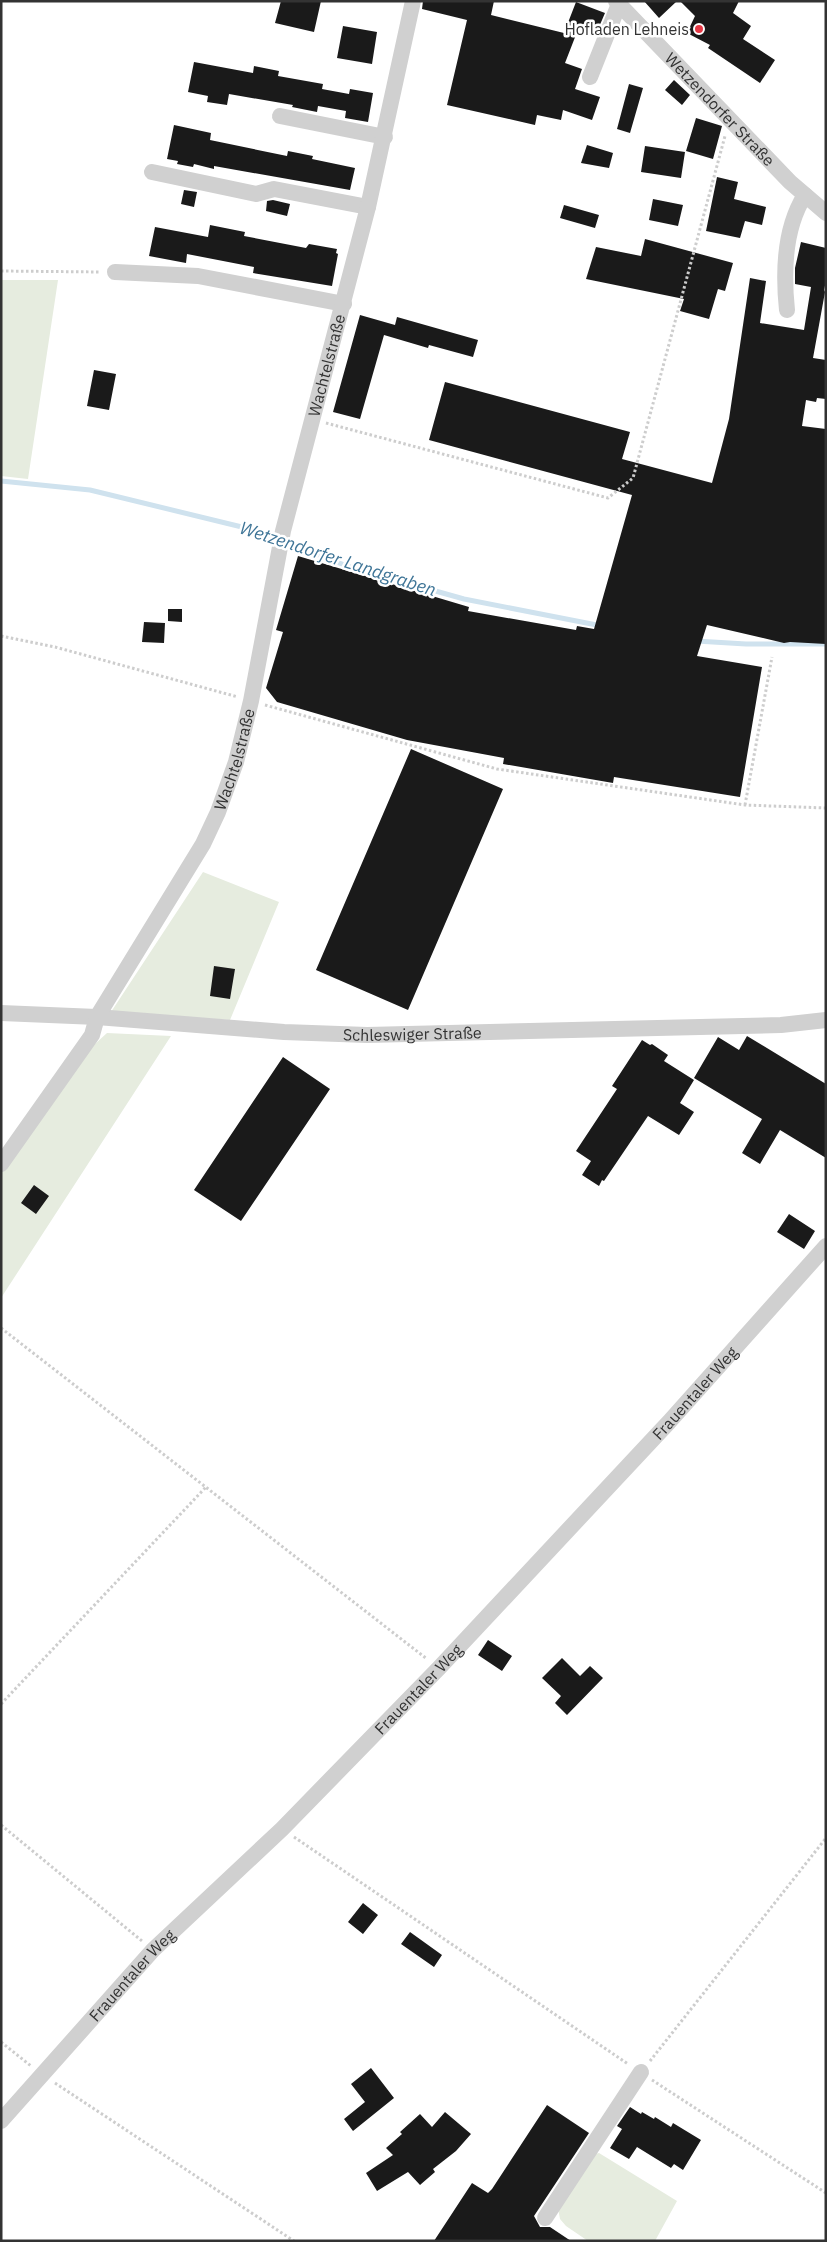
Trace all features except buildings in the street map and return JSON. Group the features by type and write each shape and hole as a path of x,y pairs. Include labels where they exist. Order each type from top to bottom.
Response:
{"street":[{"name":"Wachtelstraße","path":"1,1164 92,1035 97,1017 204,844 236,762 251,701 283,532 311,419 344,304 385,137 413,1"},
{"path":"590,77 618,3"},
{"name":"Wetzendorfer Straße","path":"618,3 805,195 826,213"},
{"path":"280,116 385,137"},
{"path":"152,172 256,194 274,188 368,206"},
{"path":"787,310 784,282 792,219 805,195"},
{"name":"Wachtelstraße","path":"115,272 198,276 344,304"},
{"name":"Schleswiger Straße","path":"1,1013 97,1017 284,1032 367,1035 781,1025 826,1020"},
{"name":"Frauentaler Weg","path":"1,2121 152,1950 282,1829 439,1668 669,1422 826,1246"},
{"path":"545,2218 641,2072"}],"path":[{"path":"311,419 608,498 633,478 730,119"},
{"path":"1,272 115,272"},
{"path":"1,636 55,647 497,769 745,805 826,808"},
{"path":"745,805 772,657"},
{"path":"1,1328 439,1668"},
{"path":"1,1704 206,1487"},
{"path":"1,1825 152,1950"},
{"path":"282,1829 641,2072 826,2193"},
{"path":"641,2072 826,1838"},
{"path":"1,2042 42,2075 294,2241"}],"shaded area":[{"path":"1,280 58,280 28,479 1,476"},
{"path":"203,872 279,902 230,1020 111,1012"},
{"path":"107,1033 171,1036 1,1298 1,1173 84,1054"},
{"path":"599,2153 677,2201 655,2241 588,2241 566,2226 560,2219 558,2208 595,2154"}],"waterway":[{"name":"Wetzendorfer Landgraben","path":"1,481 90,490 246,528 350,567 464,599 602,626"},
{"name":"Wetzendorfer Landgraben","path":"696,641 746,644 825,644"}],"place":[{"name":"Hofladen Lehneis","path":"699,29"}]}
